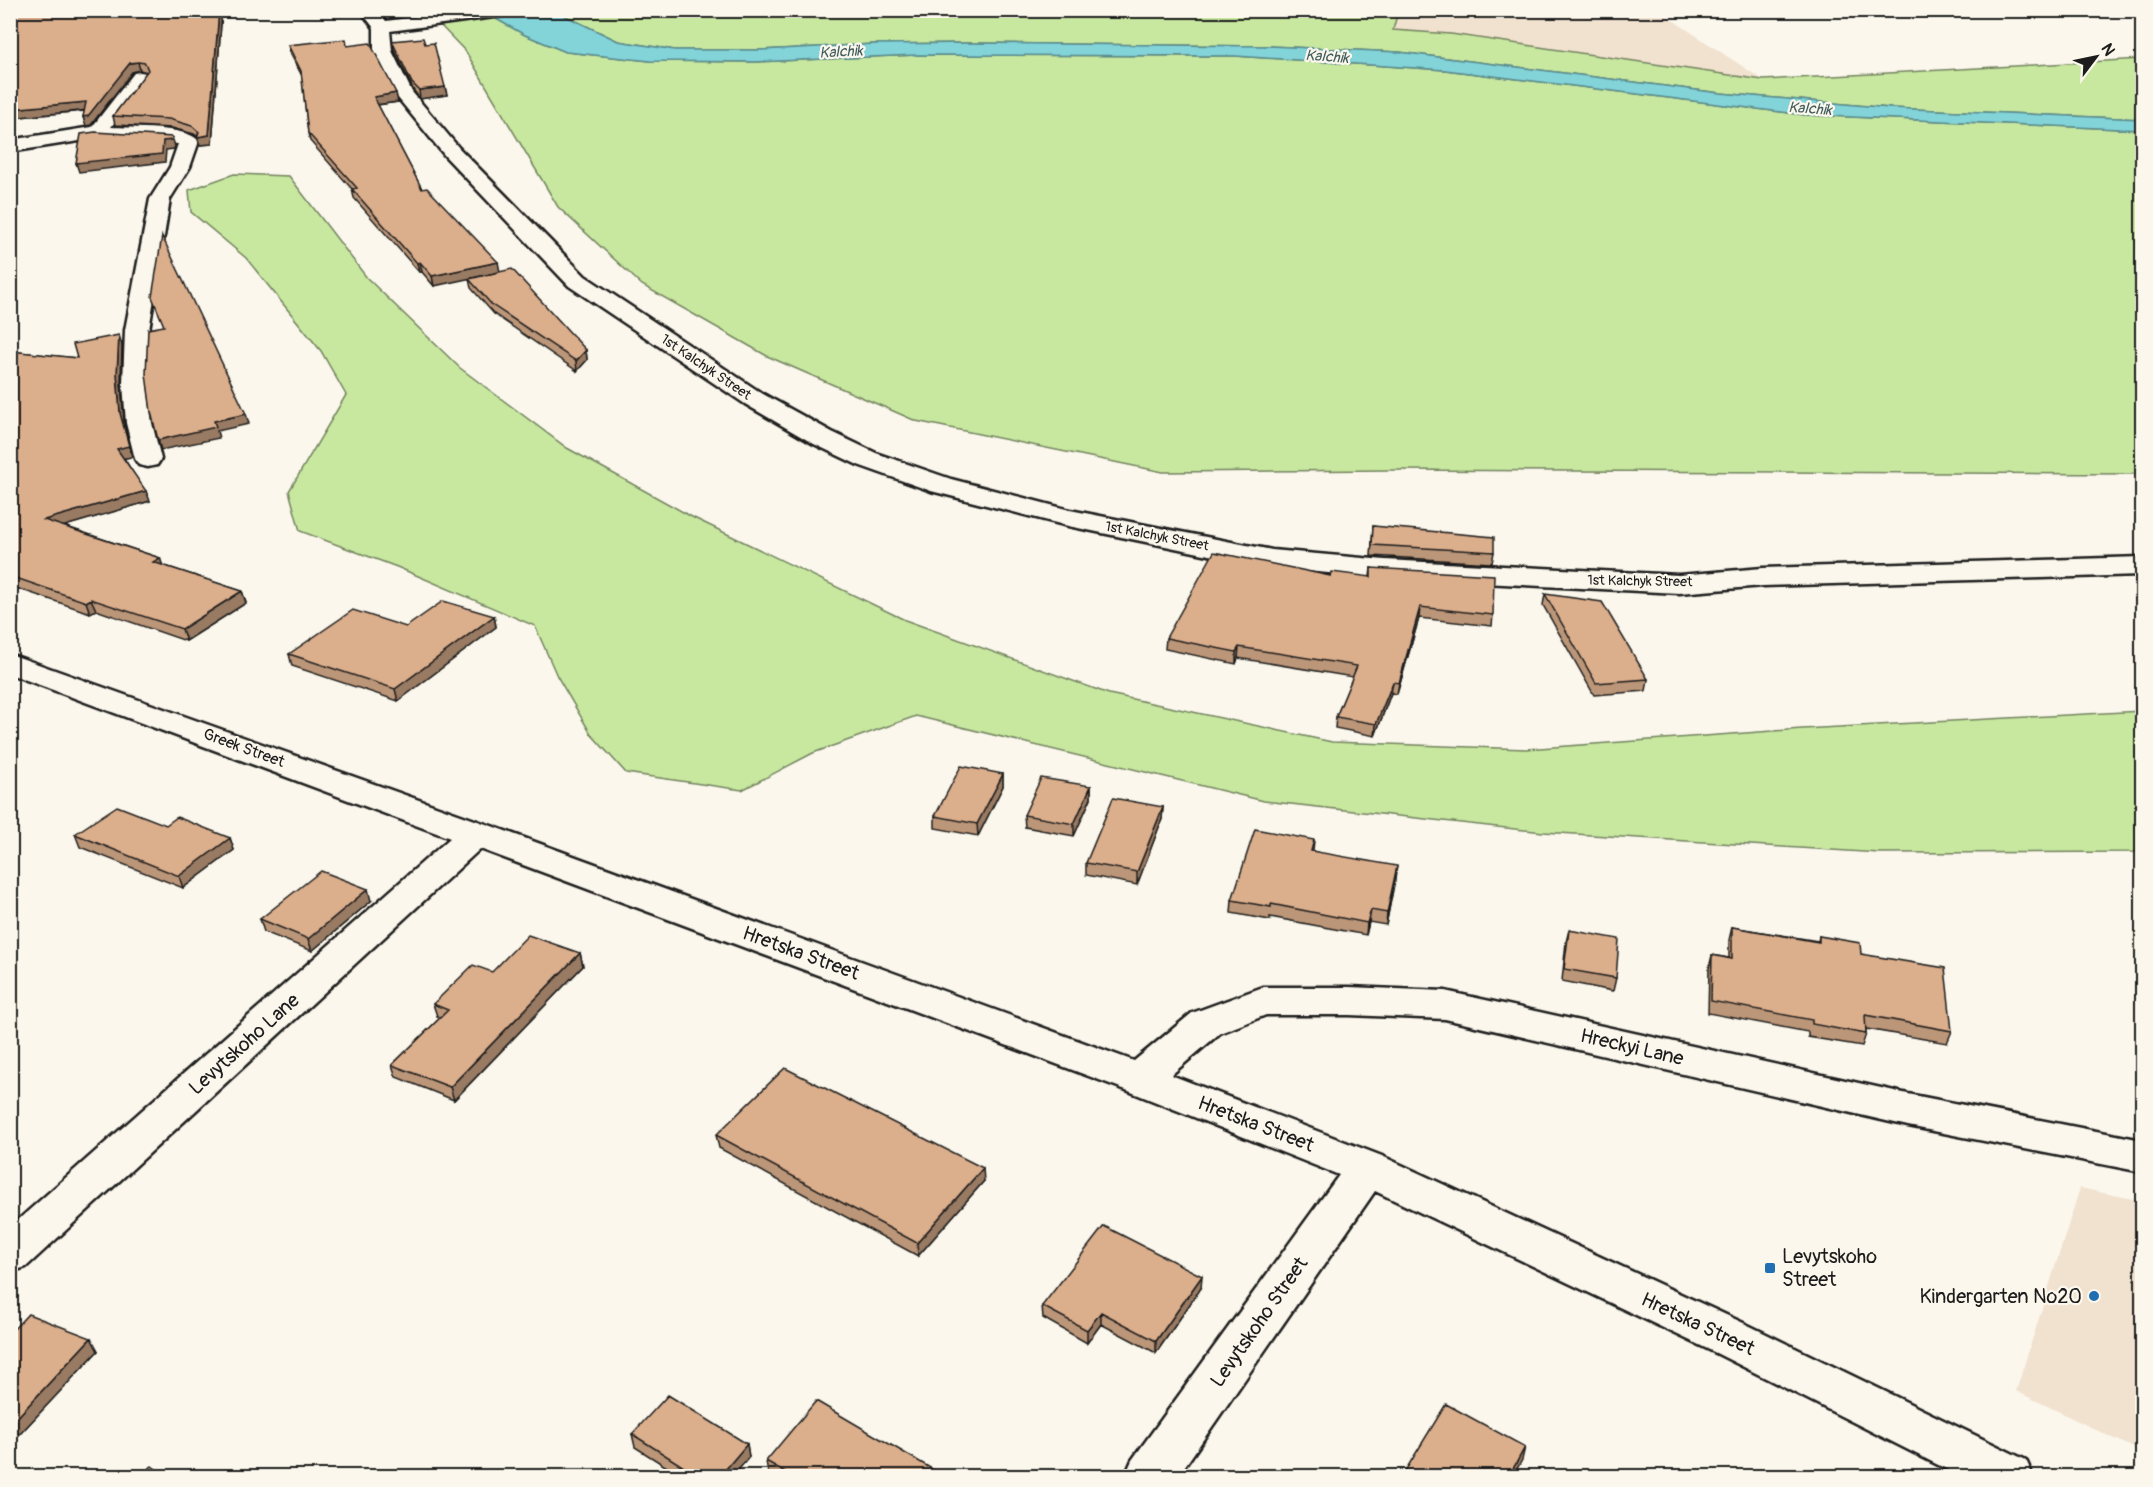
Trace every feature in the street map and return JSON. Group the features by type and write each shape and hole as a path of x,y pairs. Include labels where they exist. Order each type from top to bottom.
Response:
{"street":[{"path":"375,19 455,18 509,10"},
{"name":"1st Kalchyk Street","path":"375,19 383,51 404,94 452,152 577,281 754,399 823,438 867,459 941,485 1068,518 1272,559 1384,569 1678,584 1763,577 2142,566"},
{"path":"98,132 140,77"},
{"path":"10,146 98,132 178,137 189,141 180,167 160,199 136,330 135,384 139,423 148,459"},
{"name":"Greek Street","path":"10,663 477,833"},
{"name":"Hretska Street","path":"477,833 1140,1079 1367,1168 1734,1340 2008,1476"},
{"name":"Levytskoho Lane","path":"10,1254 477,833"},
{"name":"Hreckyi Lane","path":"1140,1079 1206,1023 1263,1001 1349,1001 1445,1005 1908,1110 2142,1156"},
{"name":"Levytskoho Street","path":"1150,1476 1367,1168"}],"shaded area":[{"path":"1398,11 1659,11 1763,80 1451,34 1392,30"},
{"name":"Kindergarten №20","path":"2080,1188 2142,1201 2142,1452 2016,1391"}],"green space":[{"path":"411,11 482,11 525,35 566,52 650,61 755,62 917,55 1235,56 1445,70 1806,115 2142,130 2142,474 1390,470 1163,472 916,421 767,356 642,285 558,207 466,52 441,26"},
{"path":"555,11 1398,11 1393,30 1451,34 1763,80 2142,59 2142,119 1890,108 1720,93 1399,52 1269,46 971,43 875,44 760,50 675,50 618,41"},
{"path":"234,174 289,176 367,278 460,368 567,448 692,517 905,620 1109,694 1332,742 1526,749 1802,729 2142,711 2142,852 1880,853 1543,832 1264,801 916,716 813,753 742,790 626,773 591,734 557,676 535,626 397,567 300,531 289,491 346,395 321,351 246,258 191,212 189,190"}],"water":[{"name":"Kalchik","path":"482,11 555,11 618,41 675,50 760,50 875,44 971,43 1269,46 1399,52 1720,93 1890,108 2142,119 2142,130 1806,115 1445,70 1235,56 917,55 755,62 650,61 566,52 525,35"}],"building":[{"path":"10,10 219,10 209,135 197,137 199,132 192,126 169,119 113,116 148,70 145,63 138,62 130,63 88,116 83,117 86,102 10,109"},
{"path":"423,38 425,44 434,43 445,87 419,90 412,83 392,41"},
{"path":"346,39 347,46 370,43 396,93 374,97 422,189 427,188 498,262 432,276 420,262 417,263 352,189 357,188 308,133 301,71 288,45"},
{"path":"95,132 172,137 172,140 163,141 162,154 76,163 81,134"},
{"path":"162,236 246,414 214,421 216,427 158,440 151,412 146,374 148,329 164,326 152,297"},
{"path":"512,269 586,350 576,361 492,305 469,279"},
{"path":"119,335 117,374 120,413 129,446 117,449 146,491 44,520 160,558 153,562 242,591 182,629 91,599 86,602 10,576 10,351 77,358 73,344"},
{"path":"1373,526 1494,537 1494,552 1372,545"},
{"path":"1214,552 1331,576 1332,572 1371,577 1371,568 1494,575 1493,615 1420,607 1399,683 1393,682 1376,724 1336,717 1357,666 1239,647 1236,652 1166,638"},
{"path":"1545,594 1602,602 1648,679 1596,683"},
{"path":"443,601 494,616 395,689 289,654 353,610 406,627"},
{"path":"961,766 1003,774 977,824 935,816"},
{"path":"1041,778 1091,786 1074,824 1024,815"},
{"path":"1113,798 1163,807 1137,872 1086,863"},
{"path":"117,806 166,825 177,817 230,838 179,876 75,834"},
{"path":"1255,829 1314,840 1311,851 1397,866 1387,913 1371,910 1367,923 1271,904 1271,907 1232,900"},
{"path":"321,871 368,889 308,939 260,919"},
{"path":"1732,927 1819,942 1819,936 1860,943 1861,954 1945,968 1952,1031 1865,1015 1866,1034 1812,1024 1812,1020 1711,1001 1712,955 1732,959"},
{"path":"1569,930 1619,939 1616,978 1564,969"},
{"path":"528,935 580,953 450,1087 392,1065 448,1010 433,1004 473,965 492,972"},
{"path":"785,1068 983,1168 917,1243 716,1135"},
{"path":"1104,1226 1202,1276 1156,1341 1101,1312 1087,1330 1042,1306"},
{"path":"28,1314 91,1338 12,1423 10,1422 10,1328 14,1329"},
{"path":"668,1395 747,1444 720,1476 698,1476 632,1434"},
{"path":"816,1401 944,1476 792,1476 766,1461"},
{"path":"1446,1404 1525,1447 1509,1476 1402,1476"},
{"path":"152,1466 166,1476 140,1476"}],"place":[{"name":"Levytskoho Street","path":"1770,1268"},
{"name":"Kindergarten №20","path":"2094,1296"}]}
